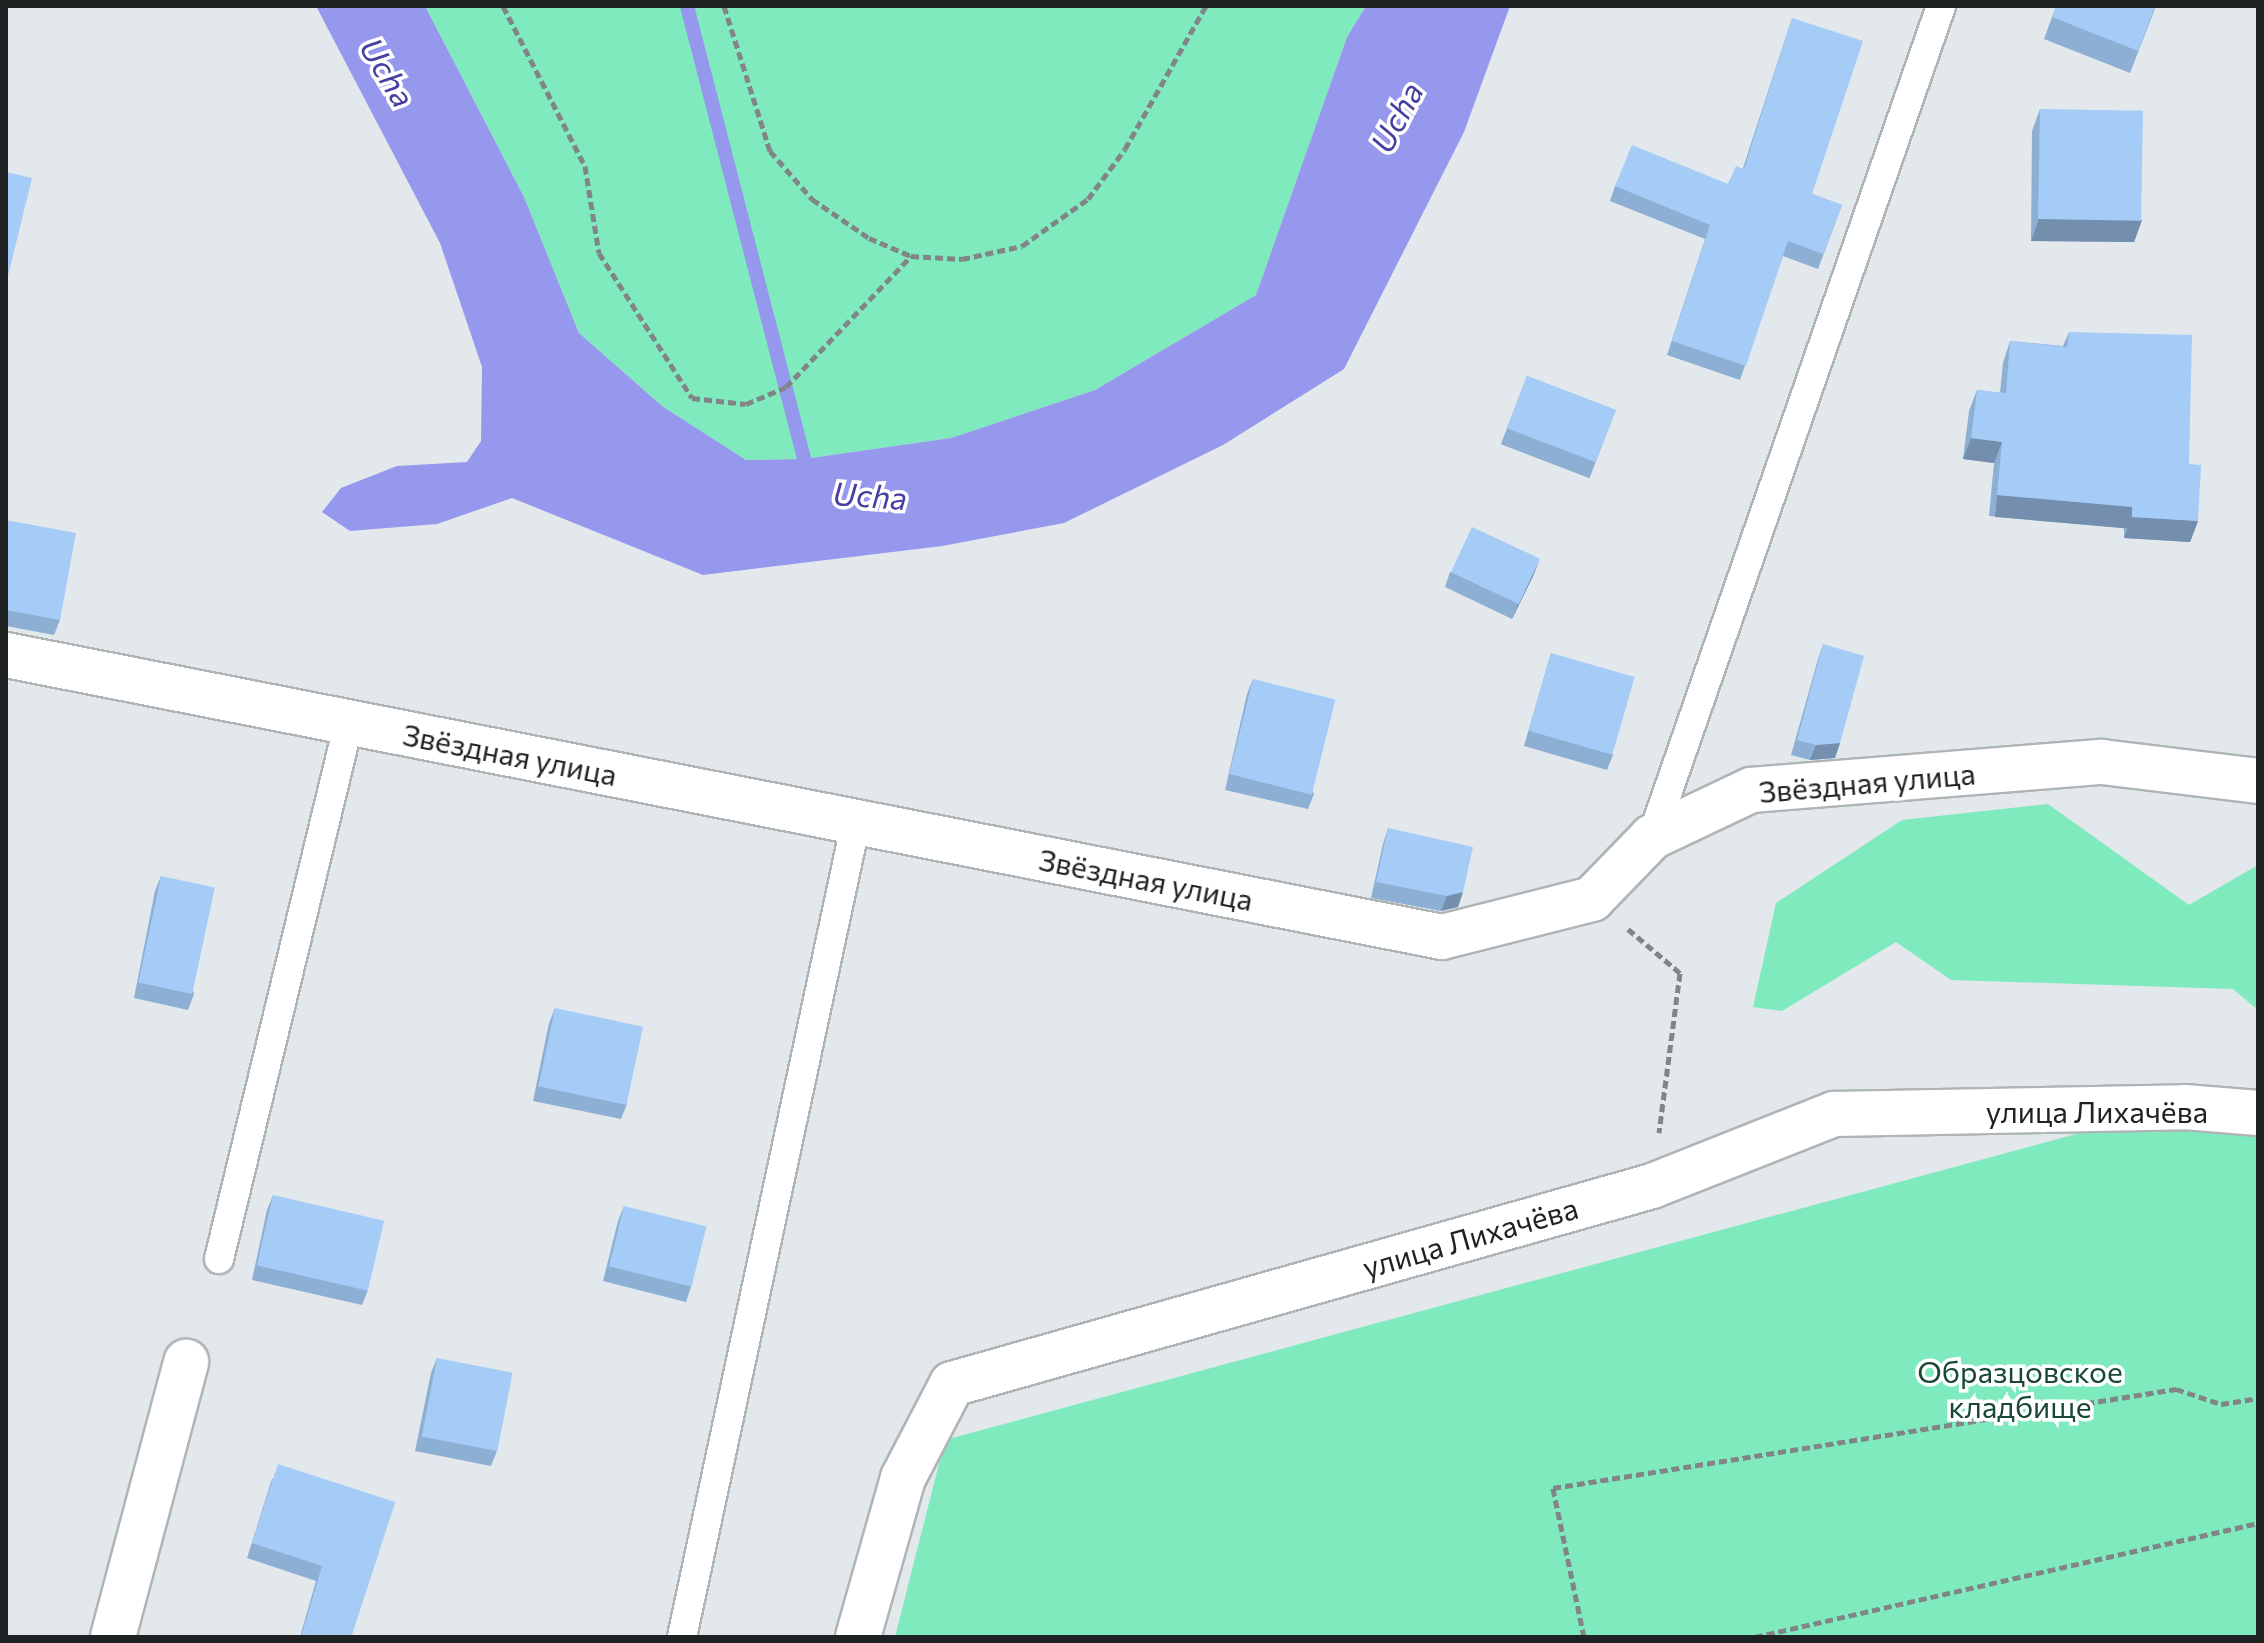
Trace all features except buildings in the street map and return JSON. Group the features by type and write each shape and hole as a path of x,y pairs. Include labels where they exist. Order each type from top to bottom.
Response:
{"street":[{"name":"Звёздная улица","path":"6,655 1442,937 1592,899 1652,837 1751,790 2102,762 2258,781"},
{"name":"улица Лихачёва","path":"858,1637 903,1478 952,1384 1652,1186 1834,1114 2185,1107 2258,1113"},
{"path":"113,1637 186,1362"}],"lane":[{"path":"1652,837 1941,6"},
{"path":"219,1259 349,722"},
{"path":"682,1637 856,822"}],"path":[{"path":"503,6 585,166 599,253 692,398 746,404 786,387 911,256"},
{"path":"724,6 770,151 812,199 869,238 911,256 962,259 1022,246 1088,199 1125,149 1206,6"},
{"path":"1592,899 1680,973 1652,1186"},
{"path":"1584,1637 1553,1488 2176,1389 2221,1404 2258,1398"},
{"path":"1755,1637 2258,1523"}],"green space":[{"path":"425,6 1366,6 1347,37 1256,295 1095,390 951,438 804,459 746,460 662,406 579,333 524,197"},
{"path":"2048,804 2189,905 2258,865 2258,1010 2233,989 1951,980 1896,942 1782,1011 1753,1007 1776,903 1902,820"},
{"name":"Образцовское кладбище","path":"2224,1094 2258,1103 2258,1637 895,1637 945,1440"}],"water":[{"name":"Ucha","path":"316,6 425,6 524,197 579,333 662,406 746,460 804,459 951,438 1095,390 1256,295 1347,37 1366,6 1510,6 1464,132 1344,369 1223,445 1064,523 942,546 703,575 512,498 437,524 350,531 322,512 341,488 397,466 467,462 481,441 482,367 440,243"}],"waterway":[{"path":"687,6 808,474"}]}
